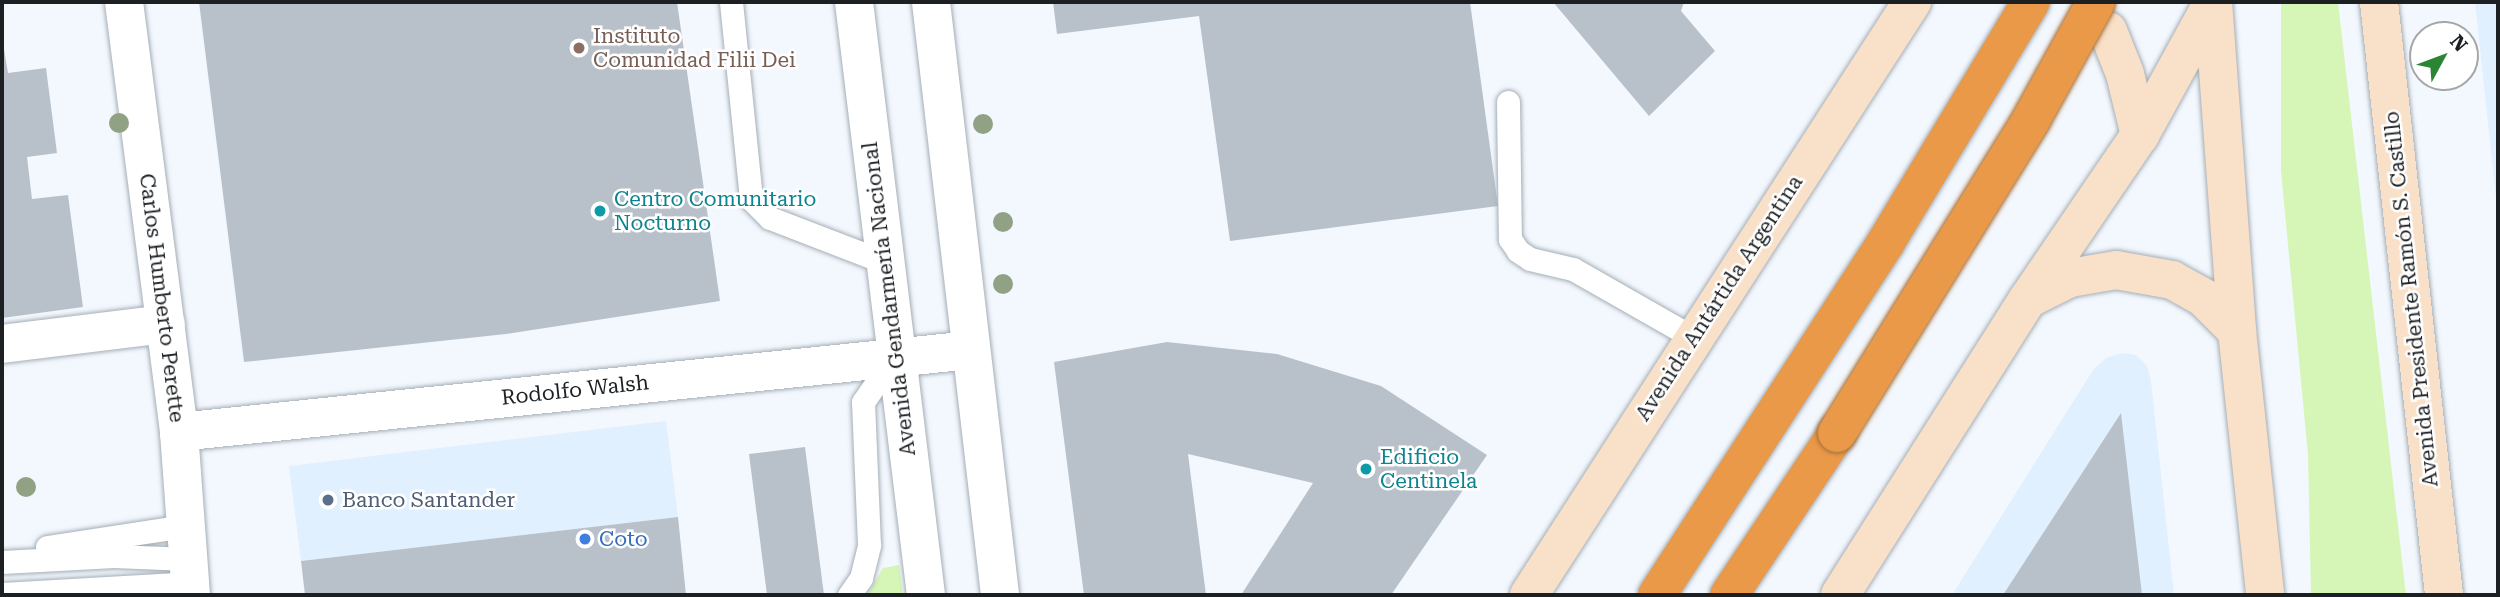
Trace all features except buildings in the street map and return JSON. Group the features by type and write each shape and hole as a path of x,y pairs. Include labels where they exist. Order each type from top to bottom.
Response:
{"highway":[{"path":"1657,595 1780,401 1886,242 2031,2"},
{"path":"1729,595 1837,433 2032,118 2102,16"}],"main road":[{"name":"Avenida Antártida Argentina","path":"1529,595 1912,2"},
{"path":"1840,595 2028,299 2140,135 2213,2"},
{"path":"2213,2 2237,331 2265,595"},
{"name":"Avenida Presidente Ramón S. Castillo","path":"2379,2 2444,595"},
{"path":"2102,16 2125,74 2140,135"},
{"path":"2028,299 2070,278 2116,270 2172,280 2204,298 2237,331"}],"street":[{"name":"Carlos Humberto Perette","path":"124,2 179,432 189,566"},
{"name":"Avenida Gendarmería Nacional","path":"854,2 926,595"},
{"path":"931,2 1000,595"},
{"path":"2,344 166,324"},
{"name":"Rodolfo Walsh","path":"179,432 971,350"}],"lane":[{"path":"731,2 751,198 770,219 884,262"},
{"path":"1508,102 1510,239 1518,251 1530,259 1573,269 1694,338"},
{"path":"849,595 861,578 869,545 863,402 895,356"},
{"path":"2,556 189,566"},
{"path":"2,562 114,556 189,566"},
{"path":"2,594 189,566"}],"shaded area":[{"path":"2475,2 2498,2 2498,217 2479,21"},
{"path":"2122,353 2136,355 2147,366 2151,381 2174,595 1952,595 2093,370 2106,358"},
{"path":"666,421 678,517 301,561 289,466"}],"green space":[{"path":"2281,2 2338,2 2406,595 2311,595 2308,455 2281,171"},
{"path":"899,565 903,595 867,595 883,568"}],"place":[{"name":"Instituto Comunidad Filii Dei","path":"579,48"},
{"name":"Centro Comunitario Nocturno","path":"600,211"},
{"name":"Edificio Centinela","path":"1366,469"},
{"name":"Banco Santander","path":"328,500"},
{"name":"Coto","path":"585,539"}]}
